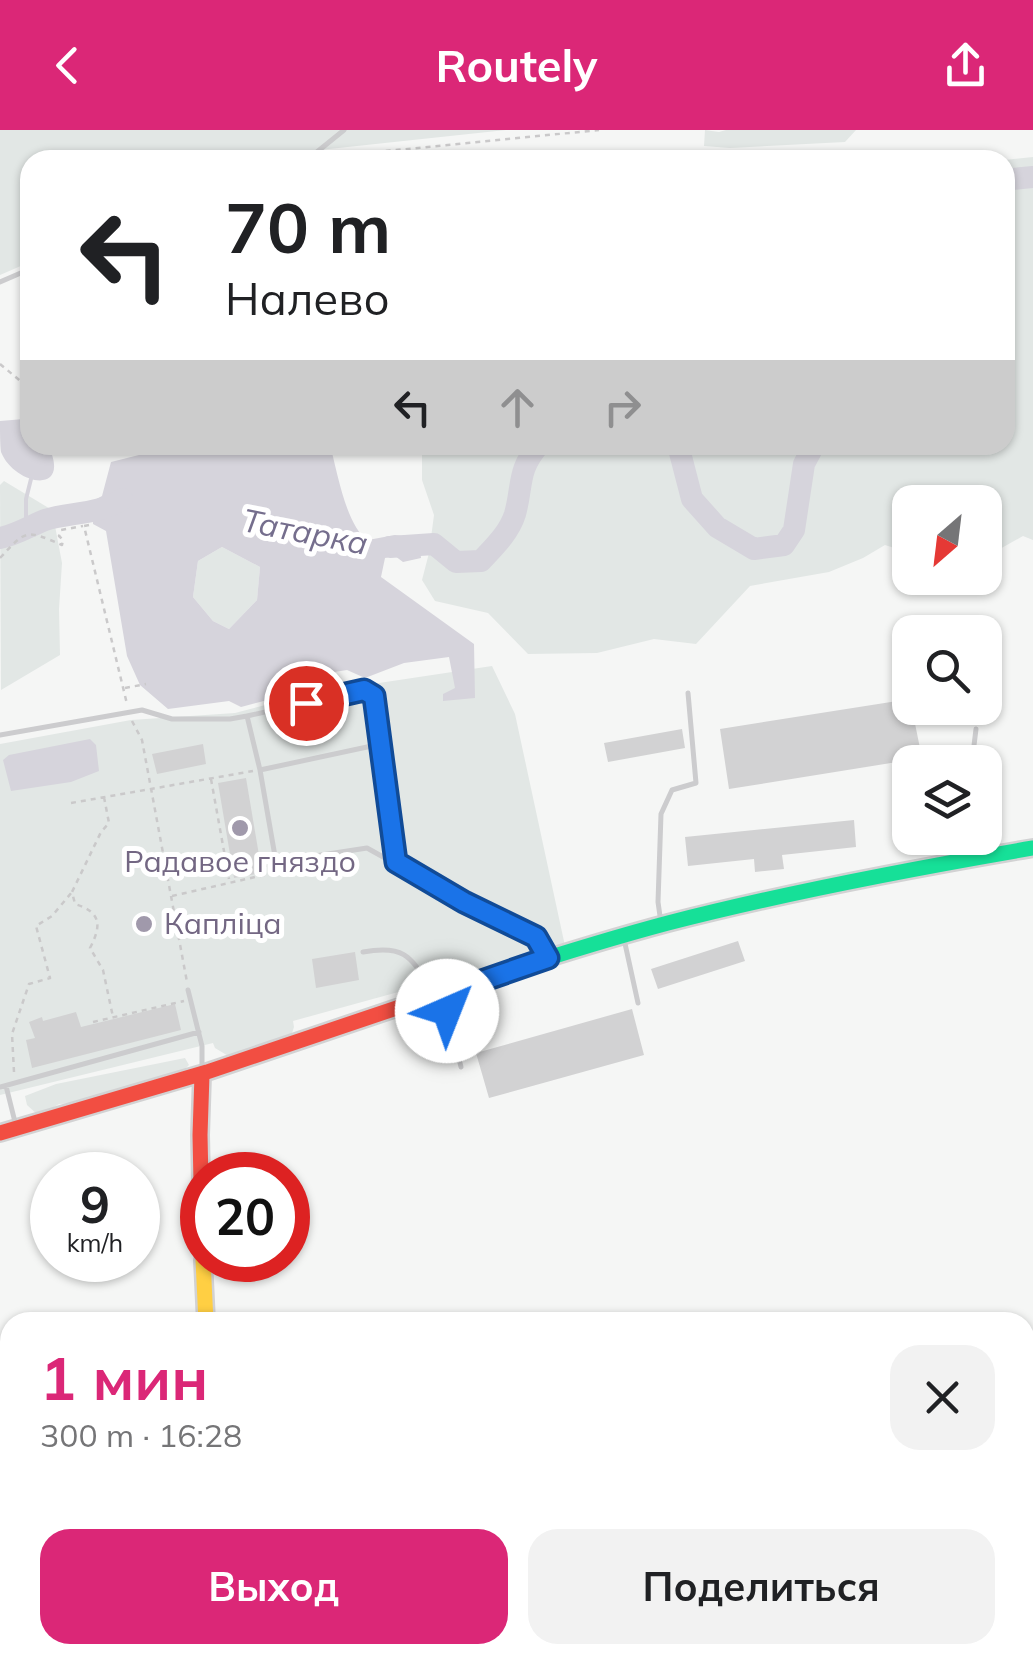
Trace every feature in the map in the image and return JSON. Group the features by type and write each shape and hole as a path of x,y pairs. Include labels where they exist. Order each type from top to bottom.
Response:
{"street":[{"path":"0,1133 202,1075 623,936 778,898 1033,848"},
{"path":"200,1152 202,1075"},
{"path":"205,1282 206,1312"}],"lane":[{"path":"320,150 344,130"},
{"path":"0,736 142,710 172,720 230,719 364,690 374,696 396,862"},
{"path":"662,926 658,902 661,814 672,790 696,783 688,692"},
{"path":"247,716 276,862 368,848 536,937 548,958"},
{"path":"974,745 976,729"},
{"path":"260,770 381,744"},
{"path":"962,855 962,860"},
{"path":"623,936 638,1003"},
{"path":"363,952 384,948 400,951 439,994 462,1067"},
{"path":"188,990 202,1046 202,1075"},
{"path":"17,1128 3,1086 198,1032"}],"path":[{"path":"399,150 598,130"},
{"path":"0,364 20,381"},
{"path":"0,558 24,535 38,534 62,545 62,530 86,526 129,711 142,740 188,990"},
{"path":"124,688 146,684"},
{"path":"71,803 260,770"},
{"path":"211,779 230,881"},
{"path":"3,1086 15,1070 12,1034 30,984 50,978 36,926 52,916 72,892 109,823 104,797"},
{"path":"170,896 264,875 265,866 276,862"},
{"path":"72,892 75,904 93,913 98,924 90,948 103,970 113,1017"},
{"path":"94,1022 190,999"}],"shaded area":[{"path":"0,130 506,130 320,150 20,150 20,266 0,275"},
{"path":"705,130 856,130 845,142 730,148 704,146"},
{"path":"1033,157 1033,540 1023,536 1002,548 1002,485 892,485 892,547 885,545 829,572 750,586 696,644 654,639 597,653 528,654 488,613 435,601 422,580 434,515 422,480 422,455 1015,455 1015,159"},
{"path":"4,481 52,510 62,563 60,655 1,690 0,485"},
{"path":"222,547 260,567 257,600 229,629 213,621 193,597 198,561"},
{"path":"492,666 515,714 565,946 293,1021 291,1036 230,1057 213,1043 0,1095 0,744 131,720 235,713 306,694"},
{"path":"185,1058 189,1065 183,1071 158,1083 94,1102 59,1104 39,1116 27,1105 25,1096 56,1084"}],"water":[{"path":"20,419 20,455 52,455 53,473 48,479 28,478 8,463 1,452 0,421"},
{"path":"139,455 332,455 343,497 360,533 368,540 395,535 419,538 421,558 403,562 395,556 385,558 381,577 474,644 475,698 443,701 443,694 455,688 449,657 404,663 365,678 347,670 296,678 283,696 241,707 229,701 168,709 140,685 127,656 106,531 93,524 93,501 102,496 111,462","holes":["222,547 260,567 257,600 229,629 213,621 193,597 198,561"]},
{"path":"90,739 96,745 99,771 71,782 11,791 3,760 9,755"}],"building":[{"path":"892,702 892,725 915,725 919,745 892,745 892,763 729,789 720,729"},
{"path":"682,729 685,748 608,762 604,743"},
{"path":"203,744 206,764 157,774 152,754"},
{"name":"Радавое гняздо","path":"246,778 262,873 234,878 218,783"},
{"path":"854,820 856,847 782,855 784,869 755,872 754,859 688,866 685,837"},
{"path":"738,941 745,961 658,989 651,969"},
{"path":"355,952 359,980 316,988 312,959"},
{"path":"175,1004 181,1030 32,1068 26,1040 35,1038 29,1022 76,1012 81,1027"},
{"path":"632,1009 644,1055 489,1098 476,1053"}],"waterway":[{"name":"Татарка","path":"1015,179 1033,177"},
{"name":"Татарка","path":"390,547 434,544 456,562 481,561 512,521 532,455"},
{"name":"Татарка","path":"681,455 692,499 717,527 754,549 784,545 794,530 809,455"},
{"path":"26,528 31,479"},
{"name":"Татарка","path":"0,538 45,520 94,511 122,499"}],"traffic: fast":[{"path":"435,995 580,948 713,912 1033,848"}],"traffic: slow":[{"path":"204,1282 206,1312"}],"traffic: jam":[{"path":"0,1133 207,1072 435,995"},
{"path":"200,1152 202,1075"}],"place":[{"name":"Радавое гняздо","path":"240,828"},
{"name":"Капліца","path":"144,924"}],"route":[{"path":"306,703 364,690 374,696 396,862 464,902 536,937 548,958 444,994 447,1011"}]}
